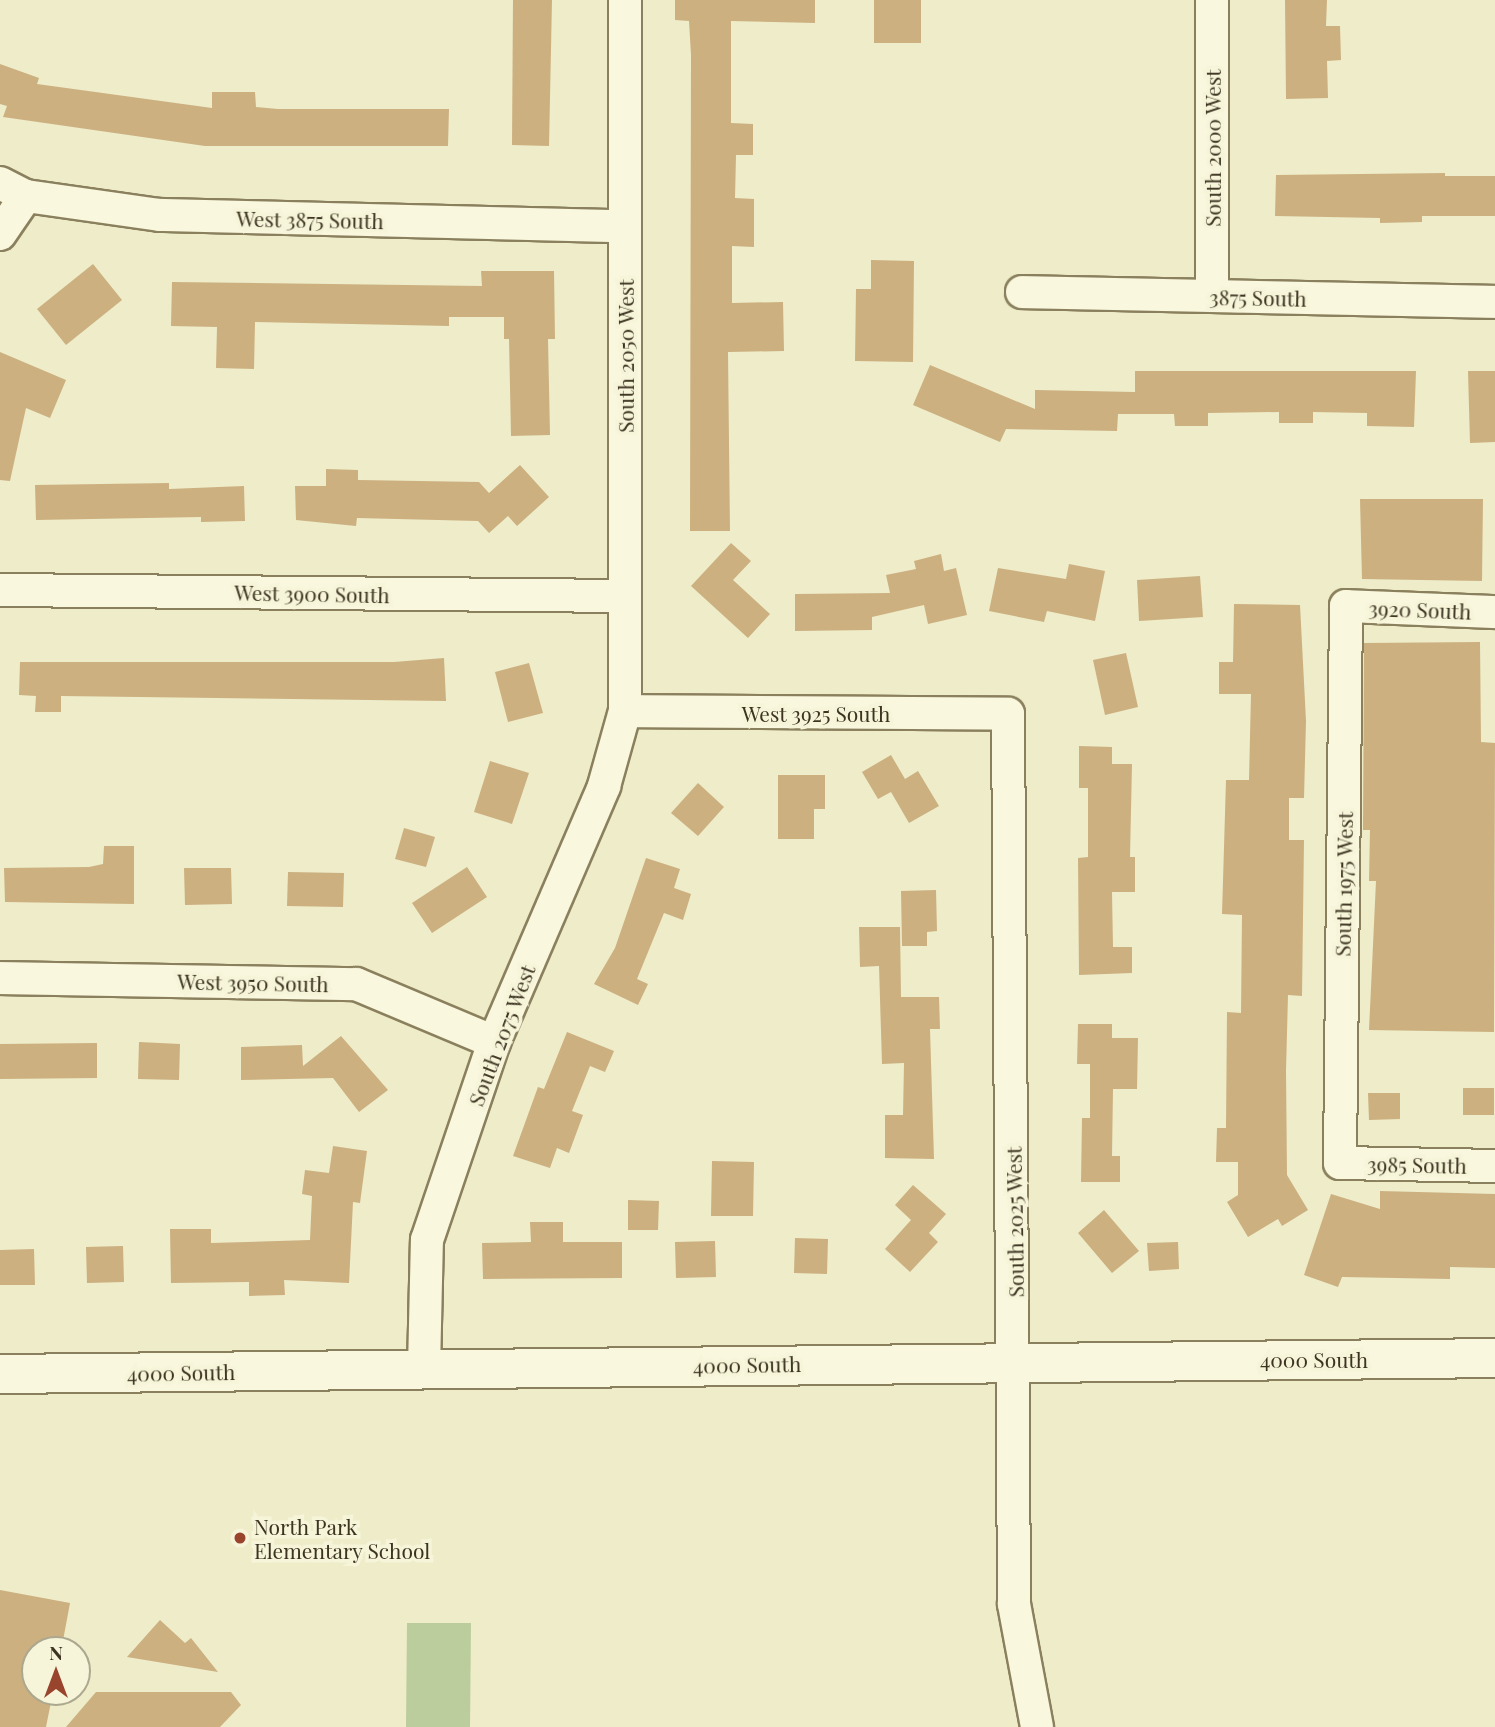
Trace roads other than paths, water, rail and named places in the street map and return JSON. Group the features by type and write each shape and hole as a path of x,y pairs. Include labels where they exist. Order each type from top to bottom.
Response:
{"street":[{"name":"South 2050 West","path":"625,0 625,711"},
{"name":"South 2000 West","path":"1212,0 1212,296"},
{"name":"West 3875 South","path":"13,190 160,215 625,226"},
{"path":"0,234 13,190"},
{"name":"3875 South","path":"1021,292 1495,302"},
{"name":"West 3900 South","path":"0,590 625,596"},
{"name":"3920 South","path":"1346,606 1495,611"},
{"name":"South 1975 West","path":"1340,1163 1346,606"},
{"name":"West 3925 South","path":"625,711 1008,714"},
{"name":"South 2075 West","path":"424,1369 427,1240 494,1042 604,786 625,711"},
{"name":"South 2025 West","path":"1008,714 1016,1361 1014,1604 1037,1727"},
{"name":"West 3950 South","path":"0,978 356,984 494,1042"},
{"name":"3985 South","path":"1340,1163 1495,1166"},
{"name":"4000 South","path":"0,1374 1016,1361 1495,1358"}],"place":[{"name":"North Park Elementary School","path":"240,1538"}]}
